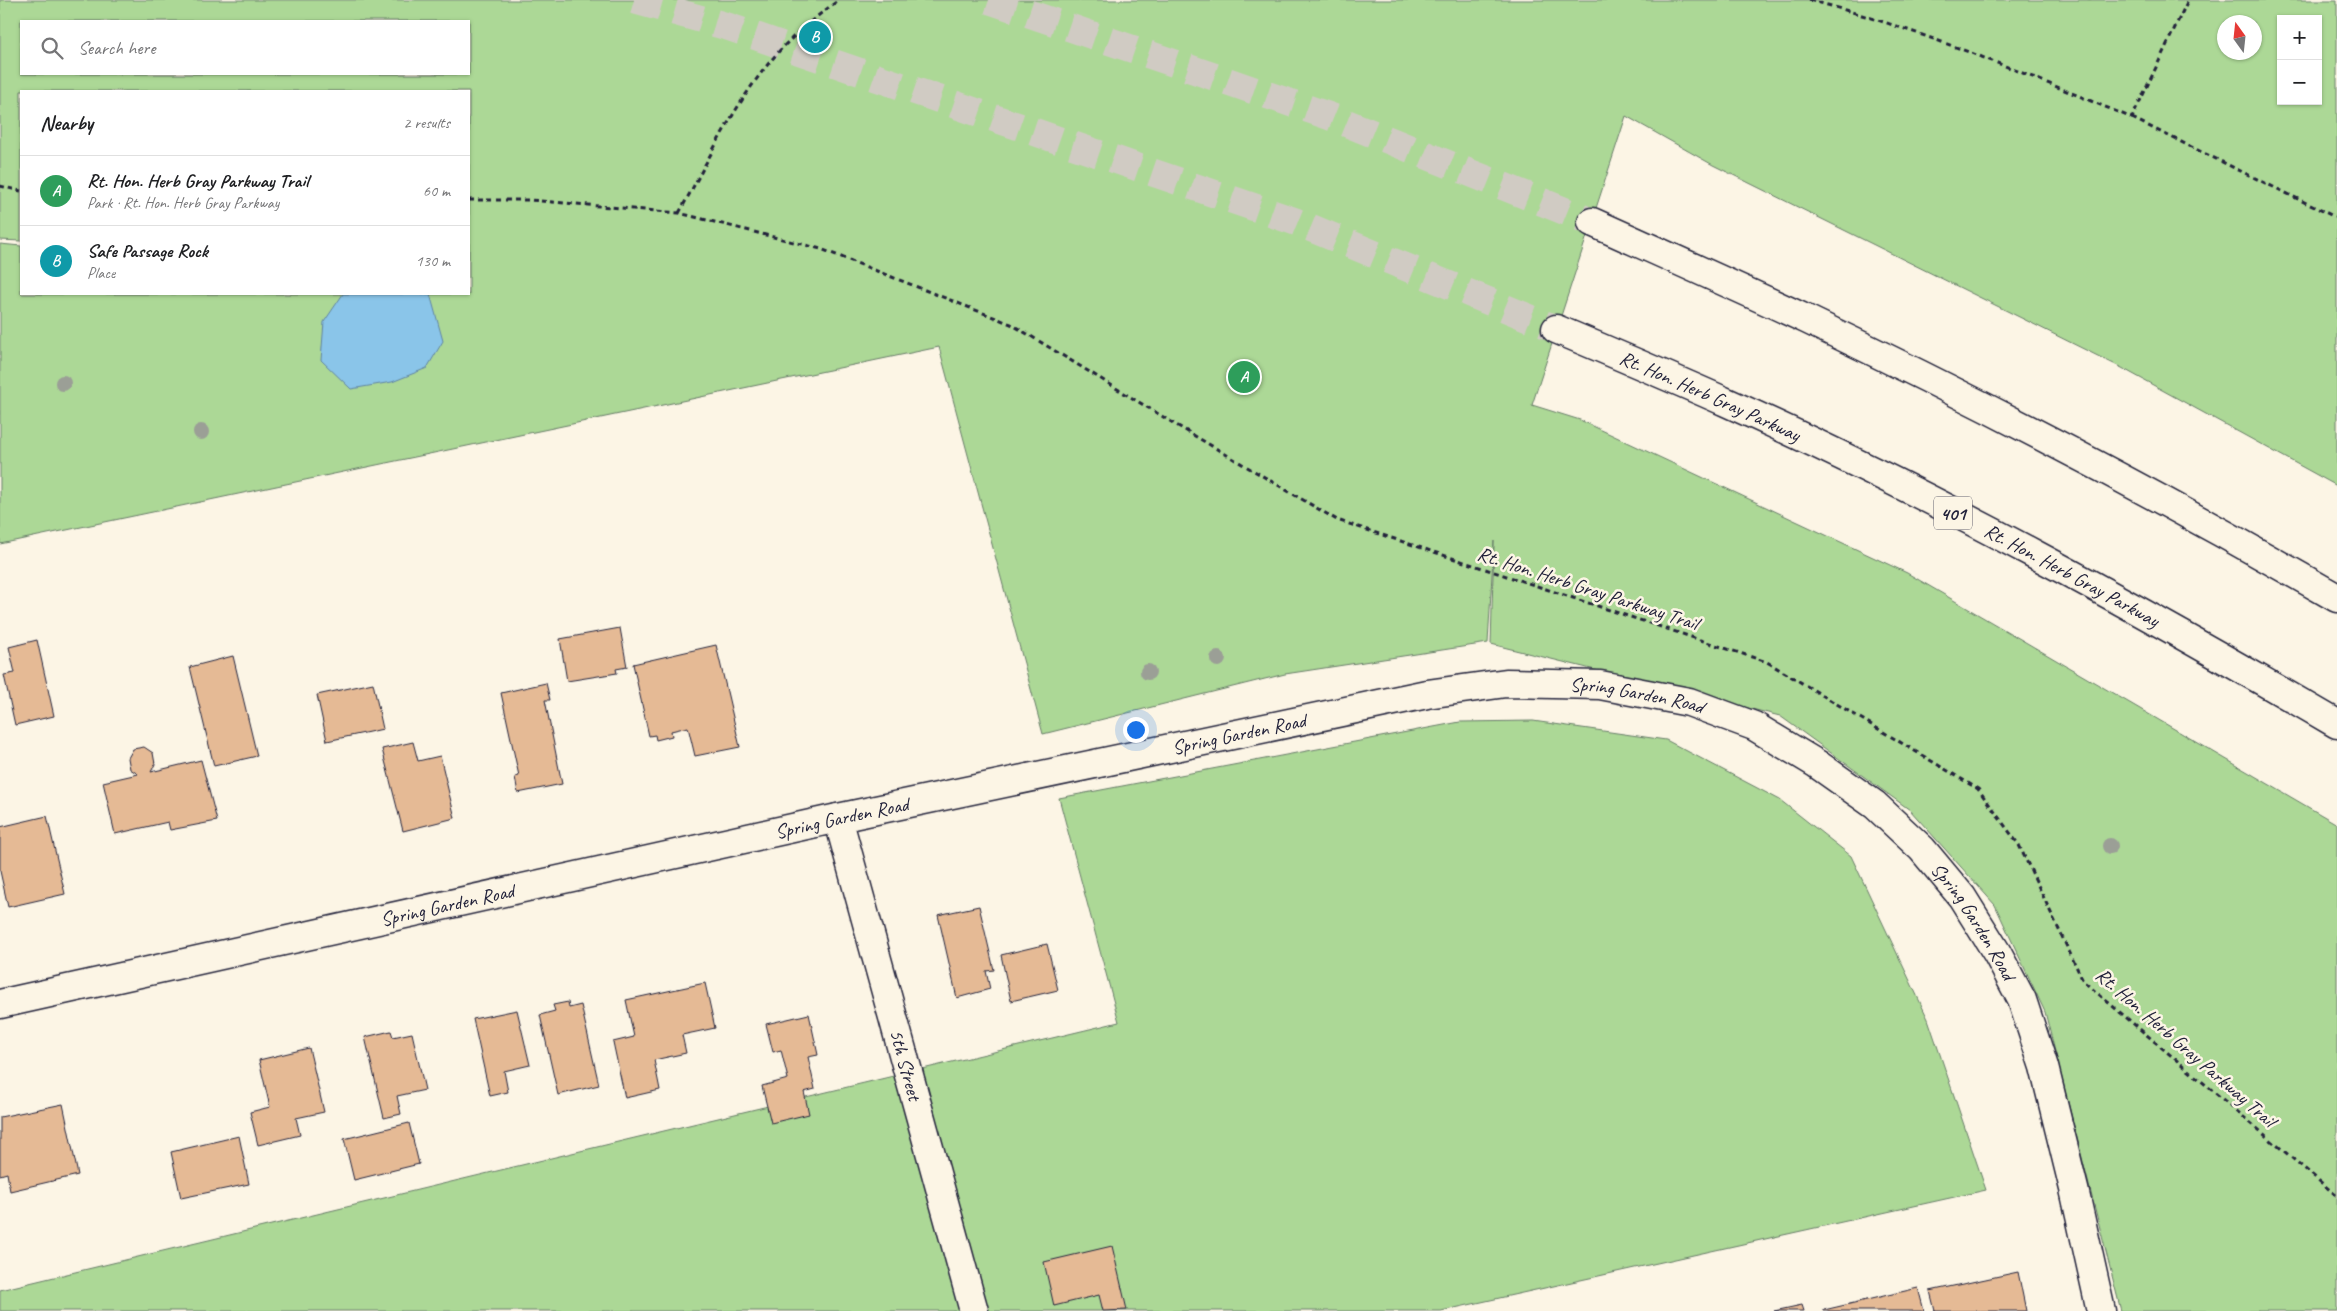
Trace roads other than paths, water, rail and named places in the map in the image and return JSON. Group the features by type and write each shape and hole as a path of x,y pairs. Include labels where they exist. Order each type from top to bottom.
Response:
{"main road":[{"path":"1592,222 1805,319 2025,428 2239,541 2337,598"},
{"name":"Rt. Hon. Herb Gray Parkway","path":"1556,329 1727,402 1876,474 2027,551 2188,638 2337,724"},
{"name":"Spring Garden Road","path":"0,1004 838,818 1323,714 1426,694 1506,684 1600,685 1689,702 1754,726 1817,764 1875,805 1922,849 1962,897 1997,953 2022,1000 2044,1067 2101,1311"},
{"name":"5th Street","path":"838,818 974,1311"}],"water":[{"path":"342,295 430,295 443,341 427,368 392,382 351,389 321,360 324,322"}],"tunnel":[{"path":"634,0 729,27 1294,221 1556,329"},
{"path":"989,0 1329,116 1592,222"}],"place":[{"name":"Safe Passage Rock","path":"815,37"},
{"name":"Rt. Hon. Herb Gray Parkway Trail","path":"1244,377"}]}
